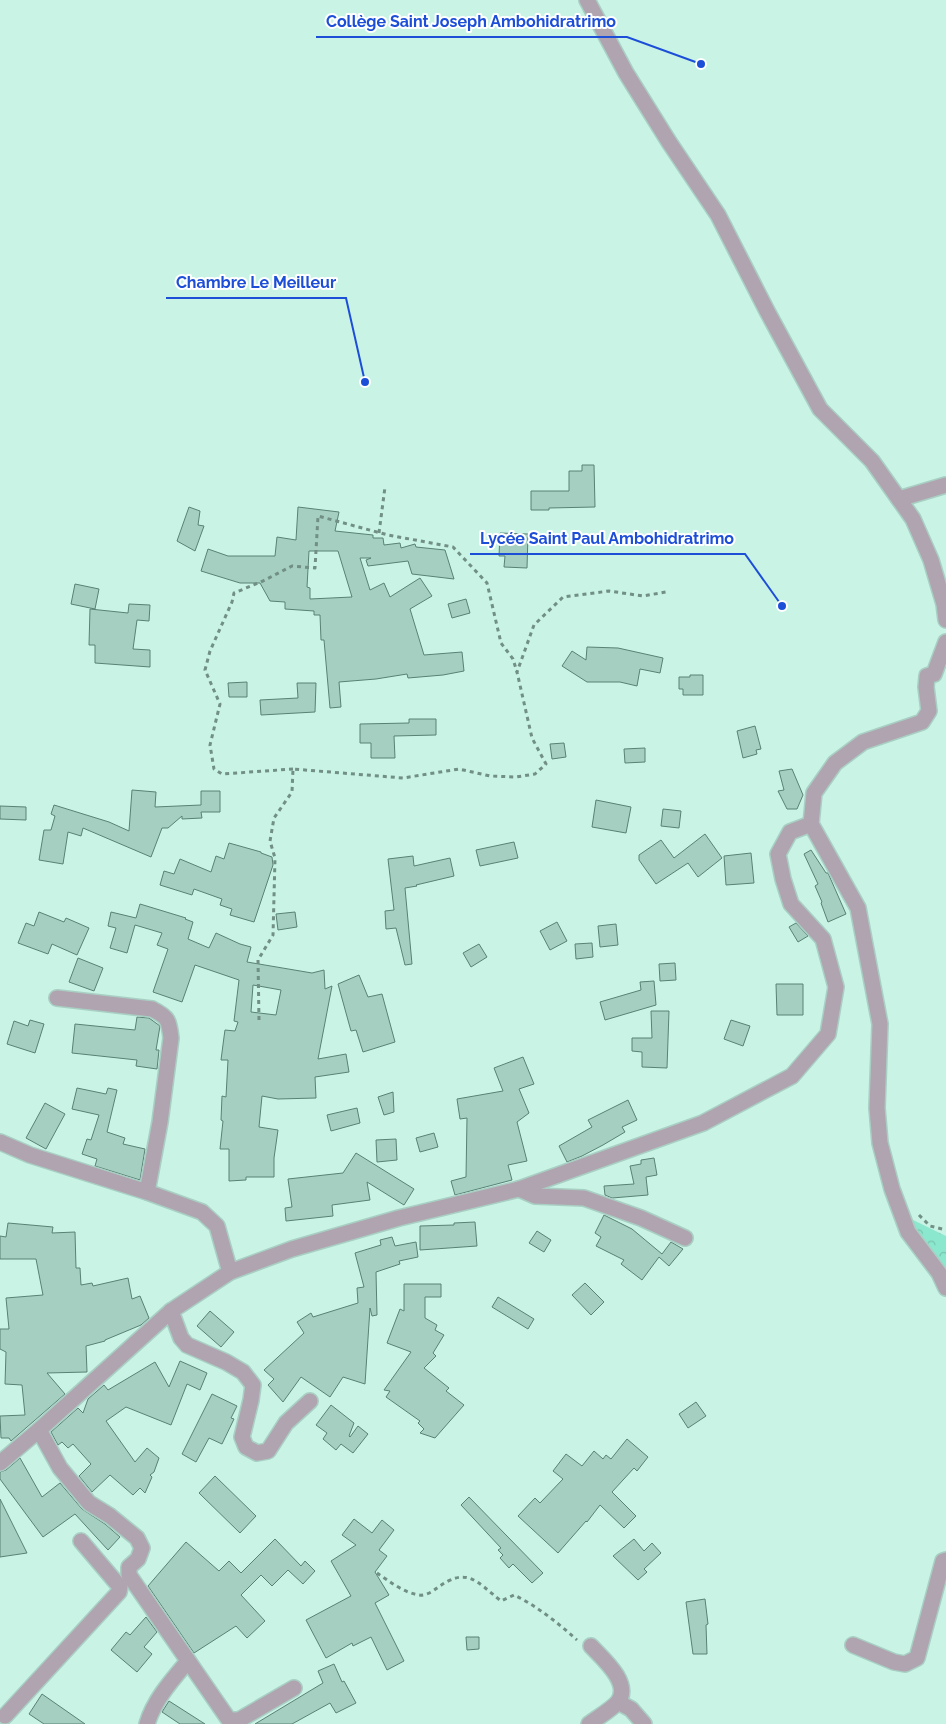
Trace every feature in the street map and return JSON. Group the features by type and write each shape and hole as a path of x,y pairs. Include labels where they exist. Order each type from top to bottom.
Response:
{"street":[{"path":"587,0 631,81 718,216 820,408 872,461 913,519 931,560 944,604 946,620"},
{"path":"899,499 946,485"},
{"path":"946,642 934,674 927,676 926,687 929,711 922,722 863,742 835,763 814,793 811,824 858,908 880,1024 877,1108 880,1143 892,1189 908,1232 939,1273 946,1288"},
{"path":"0,1463 171,1311 230,1272 292,1249 390,1221 519,1189 703,1123 792,1076 828,1034 836,987 823,939 791,904 778,854 790,832 811,824"},
{"path":"56,998 152,1009 165,1015 169,1024 171,1038 160,1122 148,1192"},
{"path":"0,1142 30,1156 148,1192 202,1212 217,1226 230,1272"},
{"path":"519,1189 535,1196 584,1198 642,1218 685,1238"},
{"path":"171,1311 181,1338 187,1345 226,1362 243,1372 253,1385 242,1437 246,1447 257,1453 268,1451 286,1423 310,1401"},
{"path":"39,1430 60,1468 89,1503 110,1516 137,1538 142,1548 138,1559 129,1567 129,1575 229,1720 239,1720 294,1688"},
{"path":"6,1717 119,1592 120,1586 81,1541"},
{"path":"853,1645 900,1663 905,1664 917,1658 943,1561 946,1560"},
{"path":"589,1724 618,1702 622,1691 617,1674 591,1646"},
{"path":"147,1724 150,1715 169,1682 188,1661"},
{"path":"618,1702 631,1710 644,1724"}],"path":[{"path":"379,533 385,488"},
{"path":"318,516 379,533 453,547 487,583 501,643 513,659 532,738 546,764 535,774 516,776 490,776 459,769 404,778 293,769 222,774 214,769 210,745 220,704 204,670 210,650 232,602 234,593 292,566 315,568 318,516"},
{"path":"517,672 534,625 563,597 609,591 643,596 666,592"},
{"path":"259,1020 258,960 273,935 275,858 270,841 274,818 292,792 293,769"},
{"path":"377,1573 402,1588 419,1595 431,1593 448,1580 462,1577 473,1579 501,1601 514,1594 557,1623 585,1647 591,1646"}],"green space":[{"path":"911,1219 946,1236 946,1273 912,1228"}],"building":[{"path":"582,465 594,465 595,507 531,510 531,491 569,491 569,471 582,471"},
{"path":"189,507 200,511 198,525 204,526 195,551 177,541"},
{"path":"298,507 339,512 335,531 373,535 373,538 383,538 384,545 400,543 401,548 415,544 416,547 445,550 454,579 412,574 408,561 368,566 366,560 371,558 360,558 370,590 384,583 390,597 420,578 432,596 410,609 424,655 462,652 464,671 443,675 408,678 407,674 339,682 341,707 330,708 324,640 321,640 320,615 314,615 314,611 285,609 285,602 270,601 260,583 240,583 201,571 208,549 228,556 275,556 277,537 296,540","holes":["309,551 338,551 352,597 310,599 310,588 307,587"]},
{"path":"500,533 528,534 527,568 504,567 505,556 499,556"},
{"path":"75,584 99,589 95,609 71,604"},
{"path":"466,599 470,613 452,618 448,604"},
{"path":"129,604 150,605 149,621 137,620 133,649 150,650 150,667 95,663 95,645 89,645 90,609 128,613"},
{"path":"587,647 618,648 663,658 660,673 640,669 637,686 620,682 587,682 562,666 572,651 586,660"},
{"path":"690,675 703,675 703,695 683,695 683,689 679,689 679,677 690,677"},
{"path":"247,682 247,697 229,697 228,683"},
{"path":"297,683 316,683 315,712 261,715 260,700 298,698"},
{"path":"409,719 436,719 436,735 394,736 395,758 371,758 371,743 360,743 360,724 409,723"},
{"path":"755,726 761,749 756,750 757,754 743,758 737,731"},
{"path":"564,743 566,757 552,759 550,744"},
{"path":"645,748 645,762 625,763 624,749"},
{"path":"792,769 803,795 797,809 787,809 778,791 784,790 779,771"},
{"path":"132,790 156,792 155,807 201,805 201,791 220,791 220,812 201,812 202,818 182,819 182,816 168,828 162,828 151,857 83,828 81,836 68,832 63,864 39,860 44,830 51,830 55,816 51,814 54,805 109,822 129,831"},
{"path":"596,800 631,807 626,833 592,827"},
{"path":"0,806 26,807 26,820 0,819"},
{"path":"663,809 681,811 679,828 661,826"},
{"path":"705,834 722,858 698,877 688,863 656,884 639,860 639,855 661,840 674,858"},
{"path":"514,842 518,858 480,866 476,850"},
{"path":"229,843 272,857 273,865 254,922 230,915 232,909 220,905 222,899 194,889 192,895 160,885 164,871 174,874 180,859 211,872 216,856 224,859"},
{"path":"811,850 826,873 828,873 846,914 828,922 815,886 818,884 804,854"},
{"path":"751,853 754,883 726,885 724,856"},
{"path":"413,856 414,866 450,858 454,876 405,888 412,964 405,965 396,928 386,929 385,911 394,910 388,859"},
{"path":"140,904 186,918 193,922 188,939 209,948 216,933 251,947 247,962 312,973 324,970 325,989 332,986 318,1059 346,1054 349,1072 315,1077 316,1098 278,1099 262,1096 259,1127 278,1130 274,1158 274,1177 246,1177 246,1180 229,1181 229,1149 220,1149 223,1121 221,1120 222,1096 226,1097 228,1060 221,1060 225,1030 235,1031 238,1022 234,1021 239,980 195,965 182,1002 153,992 168,949 157,945 162,933 135,925 127,953 110,948 116,928 108,926 111,912 136,918","holes":["253,985 281,990 276,1015 251,1012"]},
{"path":"39,912 64,922 66,918 89,928 77,955 52,944 48,954 18,943 26,923 34,926"},
{"path":"295,912 297,927 278,930 276,914"},
{"path":"557,922 567,941 550,950 540,931"},
{"path":"796,923 808,936 798,942 789,927"},
{"path":"616,924 618,945 600,947 598,926"},
{"path":"592,943 593,957 576,959 575,944"},
{"path":"479,944 487,957 471,967 463,953"},
{"path":"78,958 103,968 94,991 69,982"},
{"path":"675,963 676,980 660,981 659,964"},
{"path":"359,975 368,997 382,994 395,1042 363,1052 356,1030 351,1031 338,984"},
{"path":"654,981 656,1005 605,1020 600,1002 641,990 640,982"},
{"path":"776,984 803,984 803,1015 777,1015"},
{"path":"651,1011 669,1011 667,1068 642,1067 642,1052 632,1051 632,1038 652,1038"},
{"path":"137,1017 149,1018 160,1026 156,1050 159,1050 157,1069 136,1066 137,1060 72,1053 75,1024 135,1030"},
{"path":"30,1020 44,1024 35,1053 7,1044 14,1021 28,1026"},
{"path":"731,1020 750,1026 743,1046 724,1039"},
{"path":"523,1057 534,1084 519,1089 529,1113 517,1122 527,1161 508,1165 512,1180 455,1195 451,1181 466,1177 467,1118 460,1119 457,1099 503,1091 494,1068"},
{"path":"77,1088 106,1094 108,1088 117,1090 107,1132 125,1138 123,1144 145,1149 140,1180 95,1166 97,1159 82,1154 87,1139 91,1140 99,1115 72,1109"},
{"path":"393,1092 394,1112 384,1115 378,1097"},
{"path":"628,1100 637,1120 622,1127 625,1132 582,1156 567,1162 559,1146 592,1127 588,1120"},
{"path":"45,1103 65,1114 46,1149 26,1138"},
{"path":"357,1108 360,1123 331,1131 327,1115"},
{"path":"434,1133 438,1147 420,1152 416,1138"},
{"path":"396,1139 397,1160 377,1162 376,1140"},
{"path":"356,1153 414,1189 404,1205 367,1182 370,1200 332,1205 333,1216 286,1221 285,1208 292,1207 288,1179 343,1173"},
{"path":"654,1158 657,1175 646,1177 648,1195 612,1198 605,1195 604,1186 634,1184 630,1166 641,1164 641,1160"},
{"path":"604,1215 632,1229 662,1254 671,1242 683,1249 669,1266 659,1257 642,1280 621,1264 624,1260 596,1246 601,1237 595,1233"},
{"path":"475,1222 477,1246 420,1250 420,1226"},
{"path":"8,1223 53,1227 52,1233 75,1232 76,1268 80,1268 81,1285 92,1283 93,1286 128,1278 132,1299 140,1296 149,1318 141,1325 105,1341 86,1346 87,1372 47,1373 65,1394 11,1441 9,1438 1,1438 0,1416 25,1415 22,1385 5,1384 6,1352 0,1349 0,1329 9,1329 6,1298 43,1295 36,1259 0,1259 0,1236 6,1237"},
{"path":"537,1231 551,1240 544,1252 529,1243"},
{"path":"392,1237 395,1246 416,1242 418,1257 399,1261 400,1264 376,1272 377,1315 372,1316 370,1308 365,1384 343,1377 330,1397 301,1377 283,1402 268,1385 274,1379 264,1370 304,1333 297,1322 311,1313 313,1317 358,1303 357,1288 364,1287 355,1253 381,1245 380,1240"},
{"path":"585,1283 604,1302 591,1315 572,1295"},
{"path":"404,1284 441,1284 441,1297 425,1297 425,1318 437,1325 435,1330 444,1335 433,1353 436,1356 424,1368 449,1388 446,1391 464,1405 435,1438 420,1433 424,1429 418,1423 420,1421 386,1397 390,1391 384,1390 411,1352 387,1343 400,1309 404,1311"},
{"path":"498,1297 534,1319 528,1329 492,1307"},
{"path":"210,1311 234,1332 221,1347 197,1326"},
{"path":"180,1361 207,1373 200,1390 187,1384 171,1425 126,1407 106,1421 135,1462 147,1448 159,1458 154,1472 150,1475 152,1477 145,1493 140,1488 133,1495 110,1475 92,1492 79,1476 91,1464 73,1444 68,1448 62,1442 58,1445 51,1432 78,1408 83,1413 88,1399 104,1385 108,1390 155,1362 169,1387"},
{"path":"212,1394 237,1406 231,1418 234,1419 222,1444 209,1438 196,1462 182,1454"},
{"path":"696,1402 706,1416 688,1428 679,1414"},
{"path":"331,1405 354,1423 350,1437 358,1426 368,1434 353,1453 341,1444 336,1450 323,1439 327,1433 316,1425"},
{"path":"627,1439 648,1457 637,1471 634,1468 612,1492 636,1516 624,1528 600,1505 558,1553 518,1516 535,1498 540,1503 563,1479 553,1471 566,1454 582,1466 594,1451 603,1459 606,1455 611,1459"},
{"path":"20,1458 42,1497 60,1483 82,1509 105,1524 120,1537 108,1550 75,1514 43,1537 0,1479 0,1472 6,1470"},
{"path":"215,1476 256,1516 240,1533 199,1493"},
{"path":"469,1497 543,1573 532,1583 513,1564 509,1568 500,1558 503,1555 498,1550 501,1548 461,1505"},
{"path":"0,1499 27,1553 0,1557"},
{"path":"354,1519 372,1533 382,1520 394,1530 379,1550 387,1556 375,1572 389,1595 375,1603 404,1661 387,1670 371,1637 353,1646 352,1643 326,1658 306,1620 351,1596 331,1561 356,1545 342,1535"},
{"path":"275,1539 301,1566 305,1561 315,1571 303,1584 288,1570 272,1586 261,1575 241,1595 265,1621 247,1638 236,1626 194,1653 148,1586 186,1542 219,1571 229,1561 241,1573"},
{"path":"634,1539 644,1551 652,1543 661,1553 644,1569 647,1572 638,1580 613,1556"},
{"path":"705,1599 708,1624 706,1625 707,1654 693,1654 686,1602"},
{"path":"146,1617 157,1632 144,1647 152,1654 137,1672 111,1650 126,1632 130,1635"},
{"path":"466,1637 479,1637 479,1649 467,1650"},
{"path":"334,1664 342,1682 344,1681 356,1703 336,1713 330,1703 292,1724 255,1724 323,1683 318,1671"},
{"path":"42,1694 85,1724 44,1724 29,1714"},
{"path":"169,1701 205,1724 180,1724 162,1712"}],"place":[{"name":"Collège Saint Joseph Ambohidratrimo","path":"701,64"},
{"name":"Chambre Le Meilleur","path":"365,382"},
{"name":"Lycée Saint Paul Ambohidratrimo","path":"782,606"}]}
